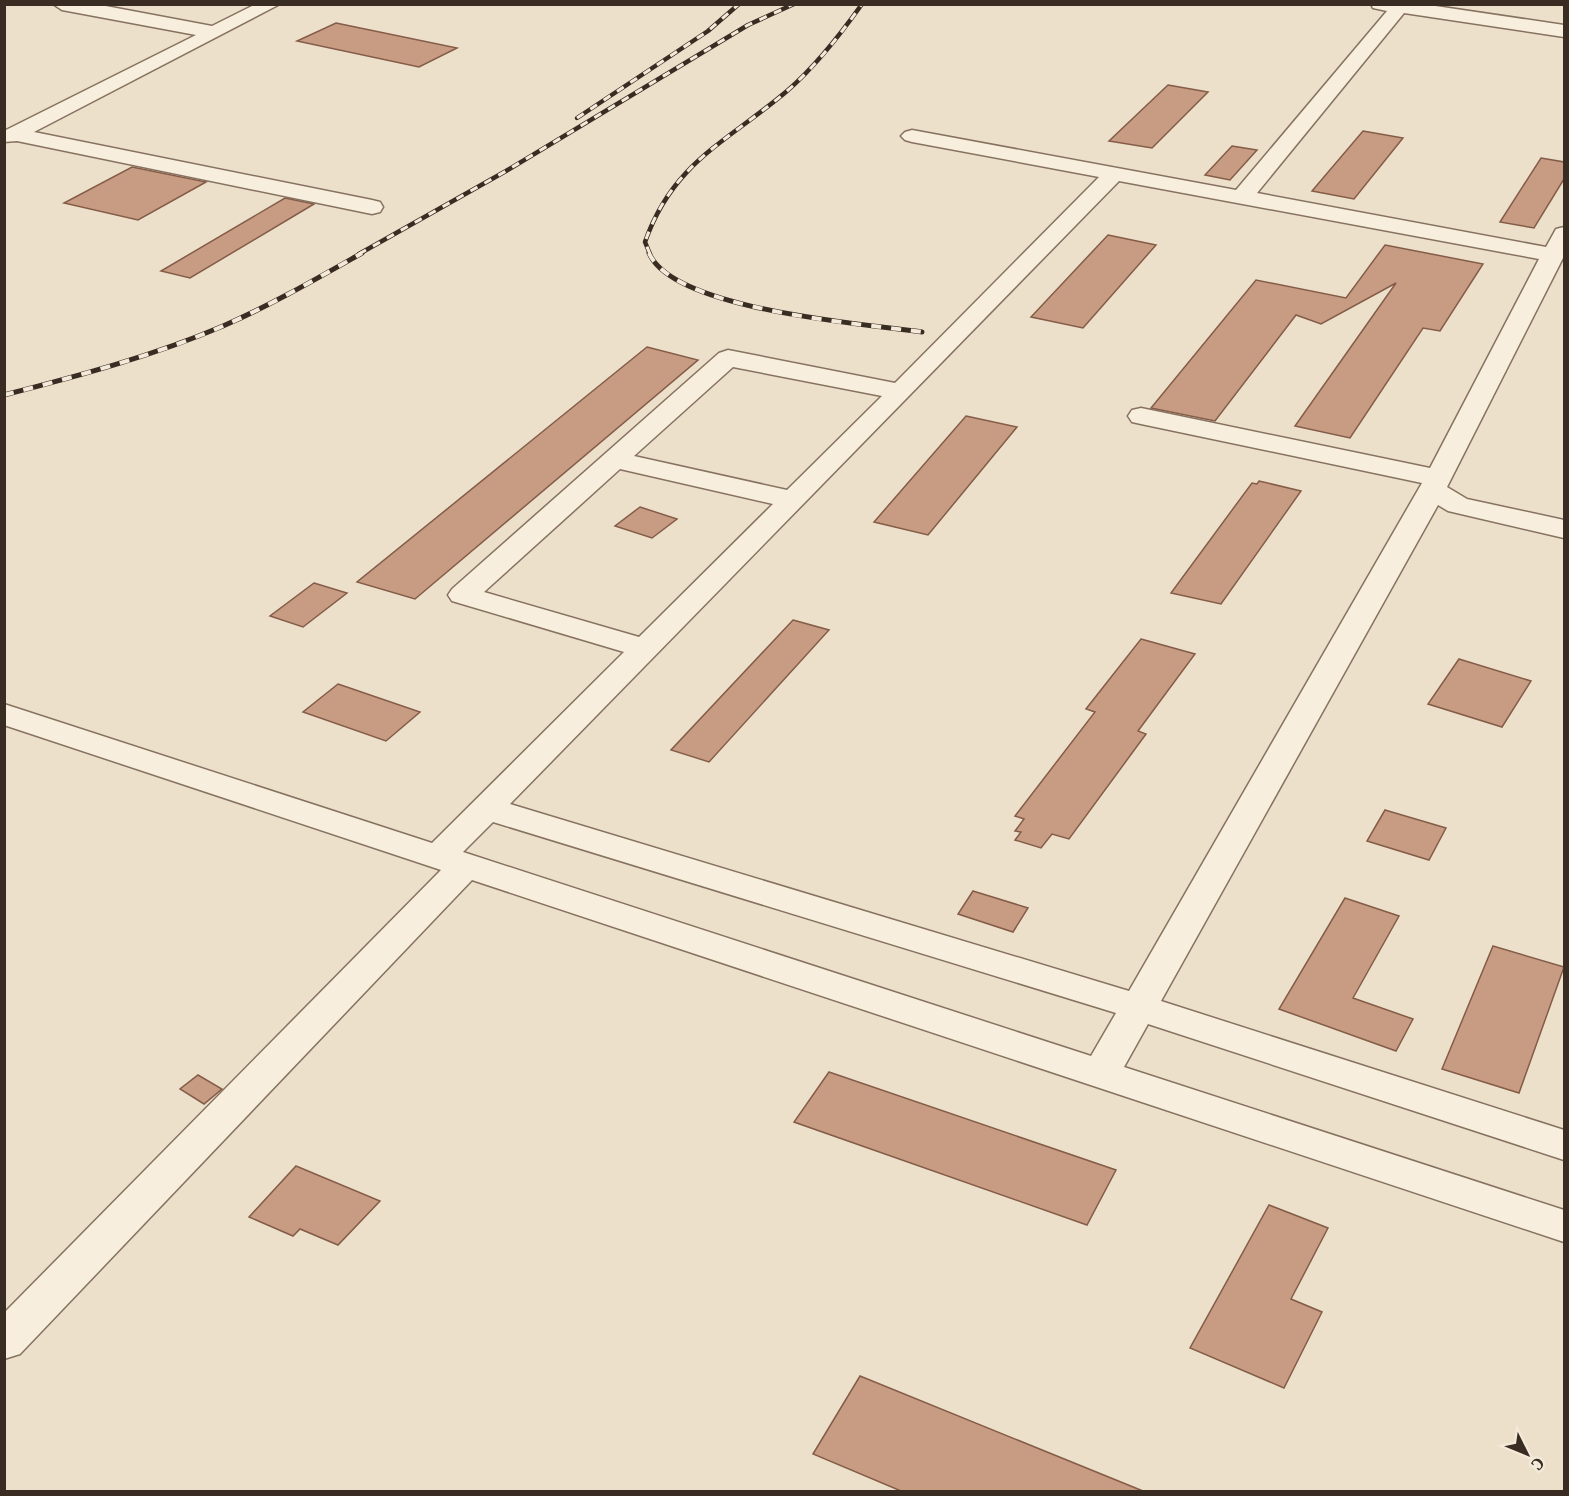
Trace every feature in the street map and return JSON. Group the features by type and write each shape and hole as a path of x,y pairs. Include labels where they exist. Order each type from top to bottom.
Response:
{"lane":[{"path":"62,4 213,32"},
{"path":"9,136 271,4"},
{"path":"1241,198 1394,5 1564,31"},
{"path":"9,136 372,207"},
{"path":"912,136 1241,198 1558,253 1435,484 1101,1073"},
{"path":"4,1342 453,860 485,808 902,392 1114,174"},
{"path":"644,648 463,594 728,358 902,392"},
{"path":"1141,416 1435,484 1458,505 1564,529"},
{"path":"614,460 792,500"},
{"path":"4,714 1564,1226"},
{"path":"485,808 1138,1007 1564,1145"}],"building":[{"path":"336,23 457,48 419,67 297,41"},
{"path":"1168,85 1208,92 1152,148 1109,141"},
{"path":"1363,131 1403,138 1354,199 1312,191"},
{"path":"1232,146 1257,150 1230,180 1205,175"},
{"path":"1541,158 1564,162 1564,179 1534,228 1500,222"},
{"path":"132,167 206,182 138,220 64,203"},
{"path":"285,198 314,204 190,278 161,271"},
{"path":"1108,235 1156,245 1083,328 1031,317"},
{"path":"1385,245 1483,264 1440,331 1423,328 1350,438 1295,426 1396,283 1321,324 1296,315 1215,421 1151,408 1256,280 1346,298"},
{"path":"647,347 698,360 415,599 357,582"},
{"path":"966,416 1017,427 928,535 874,522"},
{"path":"1259,481 1301,491 1221,604 1171,593 1252,483 1257,484"},
{"path":"640,507 677,519 652,538 615,526"},
{"path":"314,583 347,593 303,627 270,616"},
{"path":"793,620 829,630 709,762 671,750"},
{"path":"1141,639 1195,654 1138,731 1146,734 1069,839 1052,834 1041,848 1015,840 1021,832 1015,831 1024,819 1015,816 1095,712 1086,709"},
{"path":"1459,659 1531,681 1502,727 1428,704"},
{"path":"338,684 420,712 386,741 303,712"},
{"path":"1385,810 1446,828 1429,860 1367,841"},
{"path":"973,891 1028,908 1013,932 958,914"},
{"path":"1345,898 1399,916 1353,998 1413,1019 1396,1051 1279,1009"},
{"path":"1493,946 1564,967 1519,1093 1442,1069"},
{"path":"829,1072 1116,1170 1087,1225 794,1122"},
{"path":"198,1075 222,1089 204,1104 180,1089"},
{"path":"296,1166 380,1201 338,1245 300,1229 293,1236 249,1217"},
{"path":"1269,1205 1328,1228 1291,1299 1322,1312 1284,1388 1190,1348"},
{"path":"860,1376 1143,1491 901,1491 813,1454"}],"railway":[{"path":"577,118 708,31 739,4"},
{"path":"359,254 506,171 748,25 794,4"},
{"path":"650,254 645,242 657,215 686,173 723,140 798,81 827,50 862,4"},
{"path":"4,395 115,365 197,337 258,309 362,253"},
{"path":"649,253 665,272 694,288 731,301 817,319 922,332"}]}
